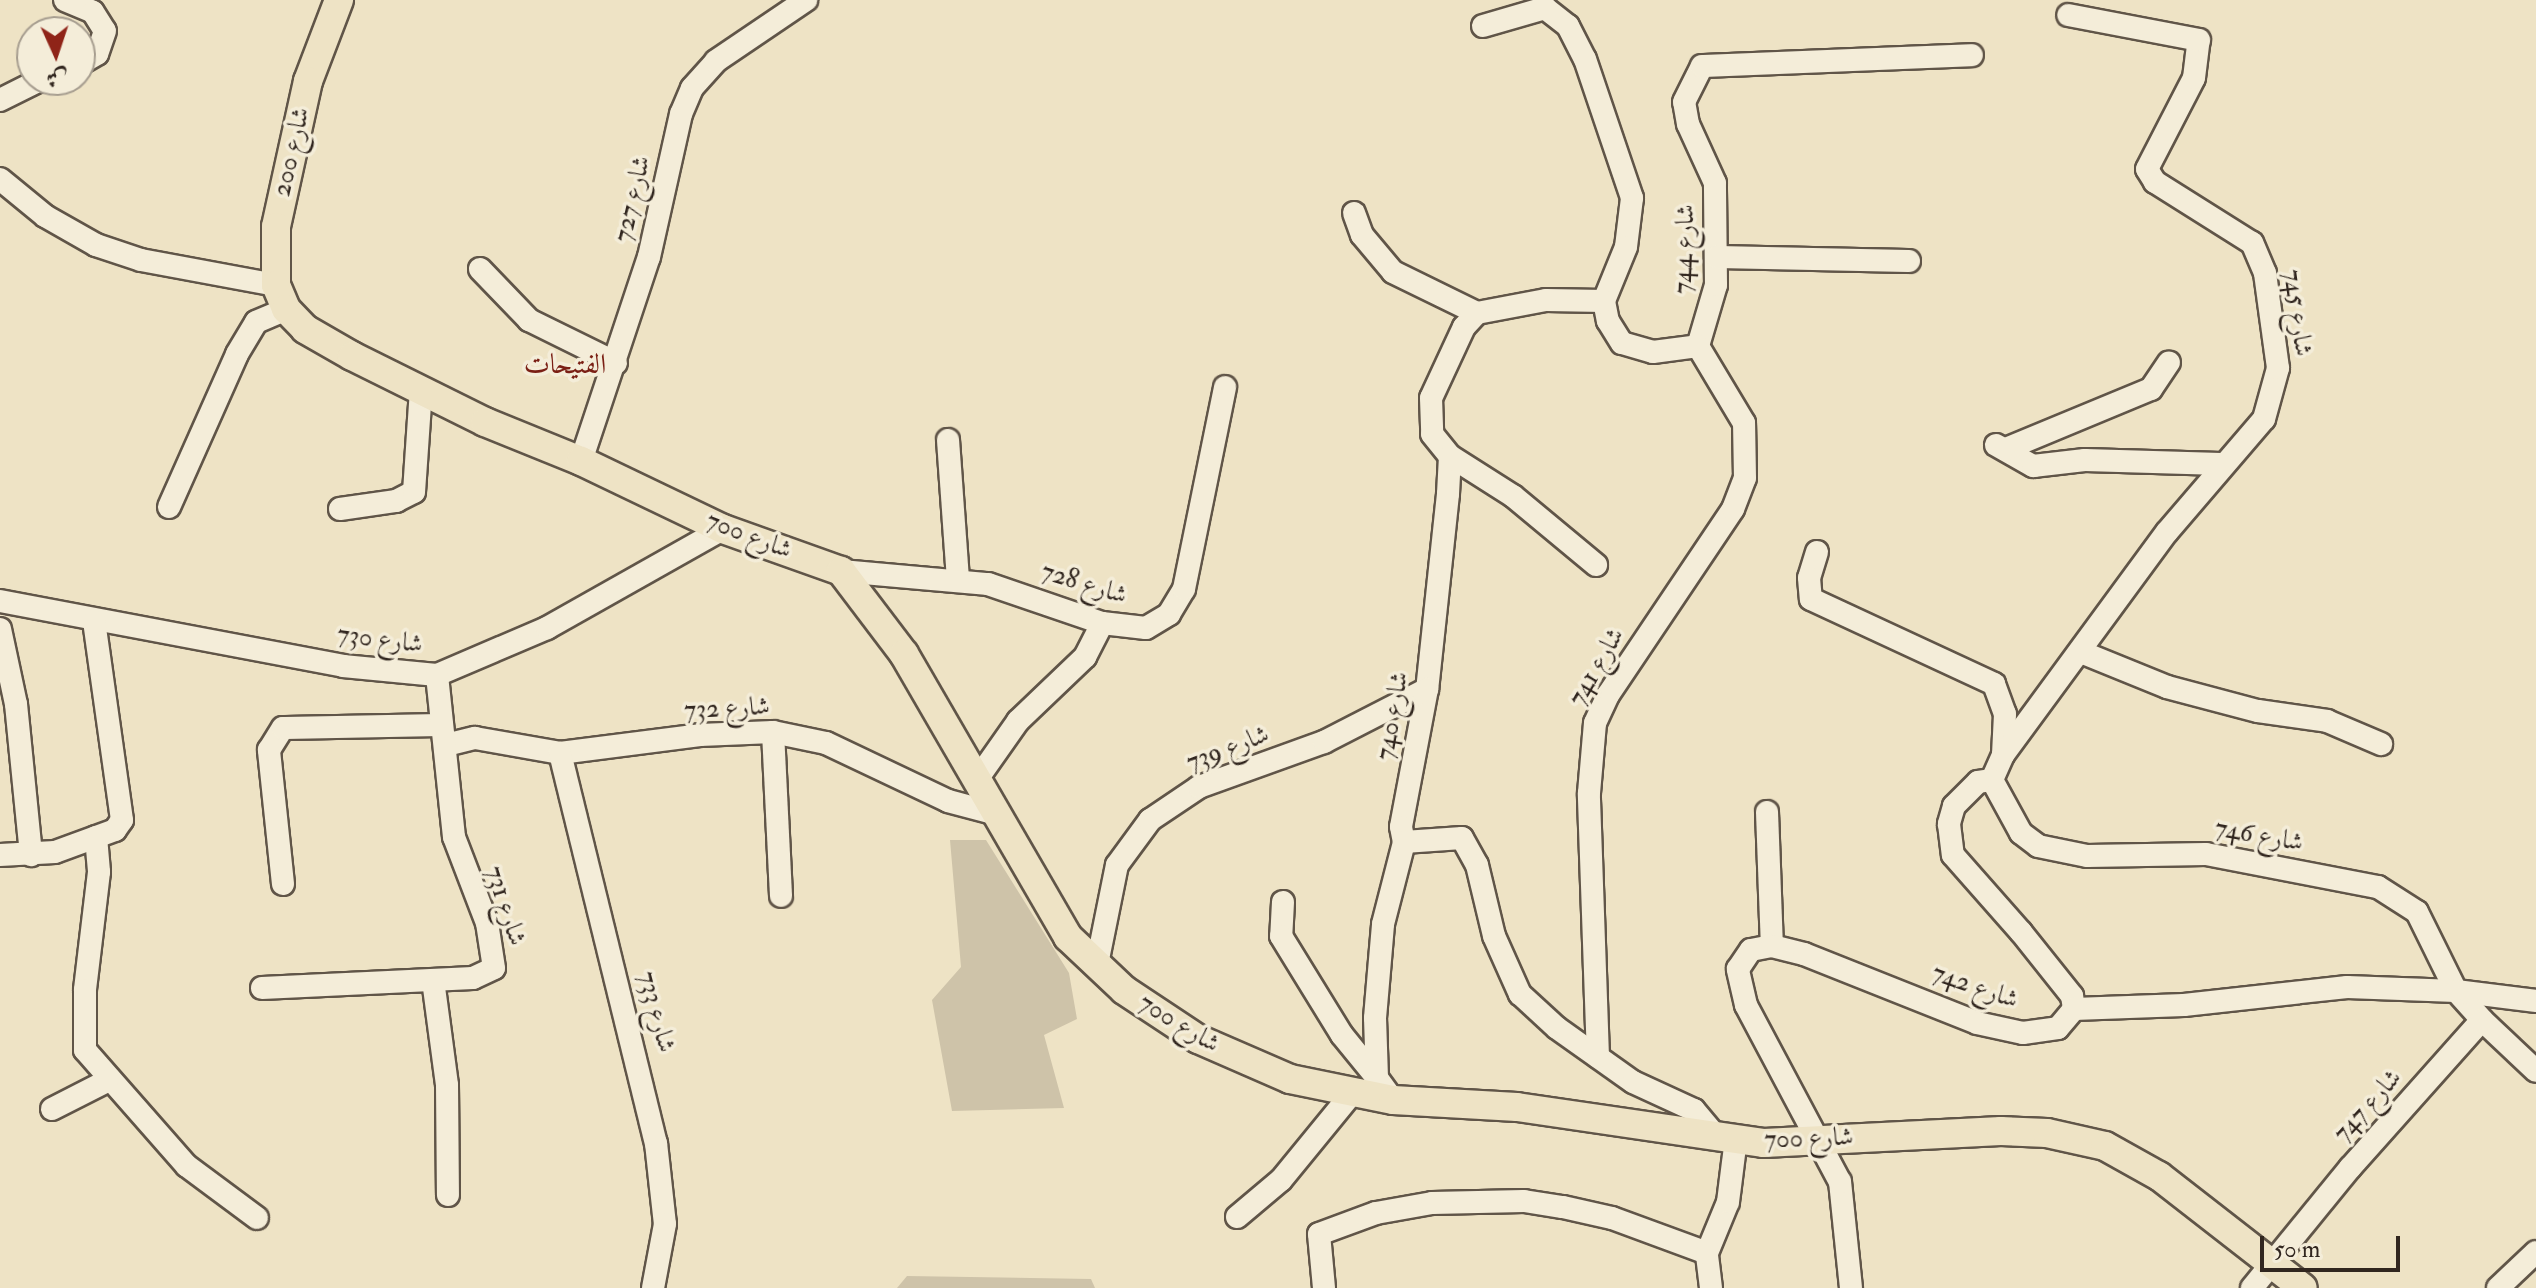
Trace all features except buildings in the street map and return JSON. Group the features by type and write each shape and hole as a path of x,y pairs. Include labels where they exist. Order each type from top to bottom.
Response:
{"main road":[{"name":"شارع 200","path":"281,297 276,227 286,172 308,81 339,0"},
{"name":"شارع 700","path":"281,297 305,329 421,390 581,461 723,529 841,571 904,654 978,778 1054,916 1124,990 1198,1039 1290,1079 1353,1092 1385,1089 1725,1136 1817,1140 2001,1131 2105,1146 2159,1176 2303,1288"}],"street":[{"path":"65,0 96,16"},
{"name":"شارع 727","path":"581,461 616,363 692,88 716,61 806,0"},
{"name":"شارع 744","path":"1483,26 1529,10 1557,12 1585,59 1632,198 1626,247 1604,301"},
{"name":"شارع 745","path":"2003,755 2081,652 2129,581 2221,464 2268,412 2276,386 2278,344 2265,273 2252,243 2155,182 2147,169 2194,78 2199,40 2068,15"},
{"path":"96,17 105,31 96,55"},
{"name":"شارع 744","path":"1698,346 1716,285 1717,257 1715,183 1688,124 1684,102 1702,66 1721,61 1972,55"},
{"path":"3,184 96,245 281,297"},
{"path":"1354,213 1362,235 1393,272 1477,313"},
{"path":"1717,257 1909,261"},
{"path":"480,269 529,320 616,363"},
{"path":"169,507 237,354 256,322 281,297"},
{"path":"1596,565 1513,496 1450,456 1432,434 1431,398 1464,327 1477,313 1546,300 1604,301 1608,321 1622,343 1653,352 1698,346"},
{"name":"شارع 741","path":"1598,1057 1589,793 1595,723 1608,695 1733,509 1745,478 1744,423 1698,346"},
{"path":"2169,362 2151,389 2001,447 2033,466 2085,460 2221,464"},
{"name":"شارع 728","path":"841,571 958,580 1018,593 1102,623 1146,628 1169,614 1184,589 1225,387"},
{"path":"340,509 396,501 414,492 421,390"},
{"path":"948,440 958,580"},
{"name":"شارع 740","path":"1385,1089 1375,1018 1383,924 1404,842 1401,827 1427,689 1450,456"},
{"name":"شارع 730","path":"0,601 343,666 437,675 547,628 723,529"},
{"path":"1817,552 1809,578 1811,599 1994,684 2005,714 2003,755 1992,780 1978,782 1954,806 1949,824 1953,855 2072,996 2074,1009 2184,1005 2347,987 2456,991 2536,1001"},
{"path":"0,855 31,855 115,830 124,809 94,621"},
{"path":"978,778 1018,721 1085,657 1102,623"},
{"path":"0,629 16,704 31,855"},
{"path":"2081,652 2167,687 2258,711 2327,721 2381,744"},
{"name":"شارع 731","path":"262,988 433,980 487,974 496,957 458,855 437,675"},
{"name":"شارع 739","path":"1097,964 1117,865 1150,820 1199,787 1324,742 1427,689"},
{"name":"شارع 732","path":"283,884 269,750 283,728 444,735 560,753 700,735 773,732 826,743 948,801 997,814"},
{"path":"773,732 781,896"},
{"name":"شارع 733","path":"560,753 639,1056 656,1143 665,1224 653,1288"},
{"name":"شارع 746","path":"1992,780 2021,833 2060,854 2194,853 2387,890 2422,919 2456,991 2482,1020"},
{"path":"1767,812 1772,946 1751,950 1740,959 1746,1005 1840,1182 1851,1288"},
{"path":"1404,842 1450,835 1470,846 1494,936 1520,994 1633,1082 1680,1100 1725,1136 1728,1202 1707,1253 1711,1288"},
{"path":"96,837 97,907 84,1028 85,1050 107,1081 187,1166 257,1218"},
{"path":"1283,902 1281,936 1342,1035 1385,1089"},
{"name":"شارع 742","path":"1772,946 1992,1027 2023,1033 2058,1028 2074,1009"},
{"path":"433,980 447,1085 448,1195"},
{"path":"2482,1020 2536,1071"},
{"name":"شارع 747","path":"2252,1288 2350,1168 2482,1020"},
{"path":"52,1109 107,1081"},
{"path":"1237,1217 1281,1180 1353,1092"},
{"path":"1324,1288 1319,1234 1376,1213 1432,1203 1524,1201 1563,1207 1612,1218 1707,1253"},
{"path":"2498,1288 2536,1252"}],"shaded area":[{"path":"950,840 986,840 1069,973 1077,1019 1044,1035 1064,1108 952,1111 932,1000 961,967"},
{"path":"907,1276 1091,1279 1095,1288 897,1288"}],"district":[{"name":"الفتيحات","path":"565,365"}]}
